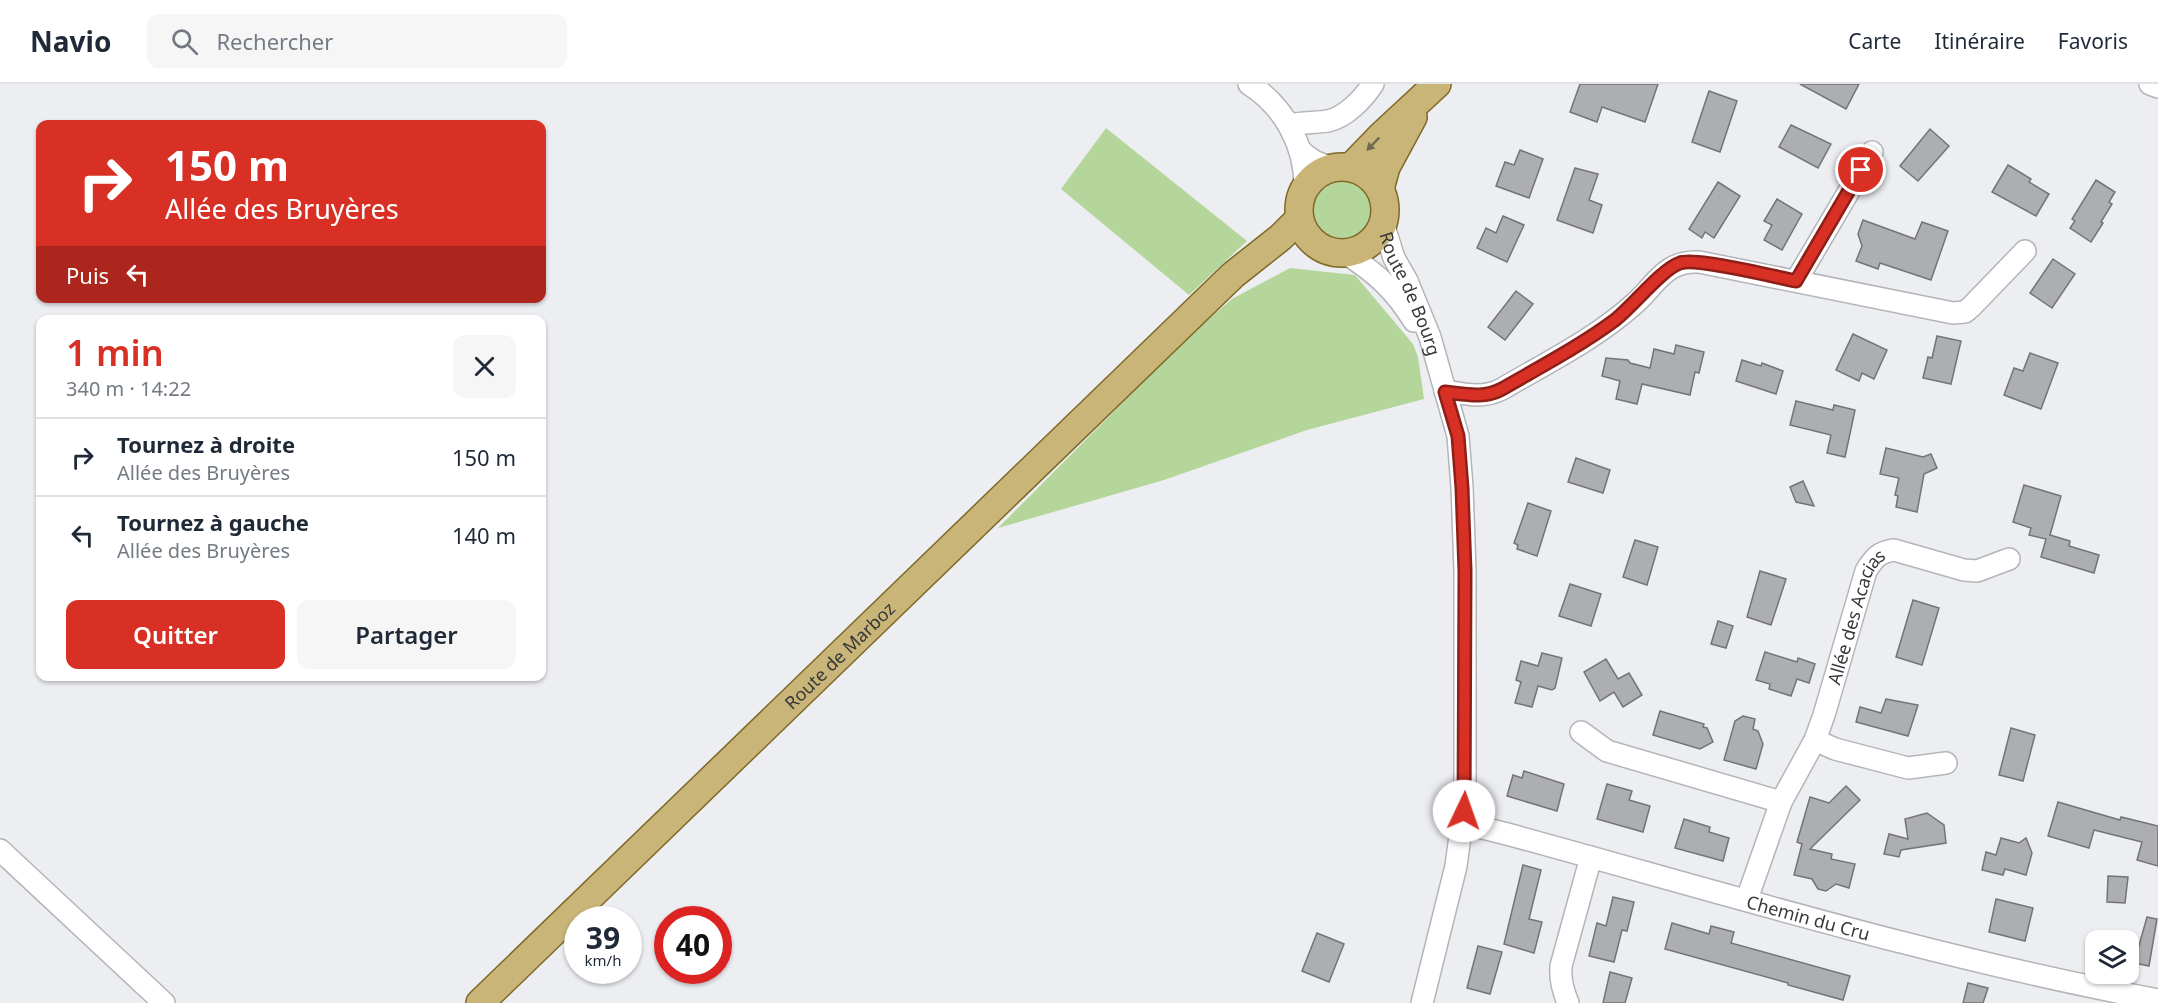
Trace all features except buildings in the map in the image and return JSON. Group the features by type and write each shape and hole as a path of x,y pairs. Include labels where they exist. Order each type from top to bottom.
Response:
{"main road":[{"path":"1343,167 1432,89"},
{"path":"1380,189 1386,166 1432,89"},
{"path":"1343,167 1363,172 1373,180 1380,189 1385,212 1378,235 1369,244 1358,250 1344,253 1323,249 1314,243 1305,232 1299,219 1300,196 1305,186 1323,170 1343,167"},
{"name":"Route de Marboz","path":"480,1003 1233,275 1281,237 1299,219"},
{"name":"Route de Marboz","path":"1199,308 1259,266 1314,243"}],"street":[{"path":"1249,84 1275,104 1289,125 1305,167 1305,186"},
{"path":"1289,125 1336,118 1359,101 1373,84"},
{"path":"2150,84 2158,87"},
{"path":"1300,150 1310,160 1321,165 1343,167"},
{"path":"1796,281 1872,152"},
{"name":"Route de Bourg","path":"1383,223 1394,258 1407,281 1430,337 1458,436 1462,488 1465,571 1466,799 1456,866 1422,1003"},
{"path":"1445,392 1480,396 1491,395 1502,389 1610,323 1680,262 1699,262 1953,313 1965,312 1979,300 2025,251"},
{"name":"Route de Bourg","path":"1344,253 1369,268 1392,291 1409,313 1438,366"},
{"name":"Allée des Acacias","path":"1747,899 1781,802 1815,740 1866,572 1874,559 1883,552 1894,550 1964,570 1977,570 2009,559"},
{"path":"1581,732 1607,752 1781,802"},
{"path":"1815,740 1835,749 1908,768 1946,763"},
{"name":"Chemin du Cru","path":"1463,824 1896,940 2158,1000"},
{"path":"0,850 164,1003"},
{"path":"1568,1003 1561,984 1561,966 1591,857"}],"green space":[{"path":"1106,128 1247,241 1189,295 1061,189"},
{"path":"1342,180 1364,189 1373,211 1364,233 1342,242 1320,233 1311,211 1320,189"},
{"path":"1290,268 1355,275 1413,344 1418,357 1424,399 1307,430 1164,480 998,528 1190,335 1232,299"}],"route":[{"path":"1464,811 1466,799 1465,571 1462,488 1458,436 1445,392 1480,396 1491,395 1502,389 1616,319 1680,262 1699,262 1796,281 1861,170"}]}
